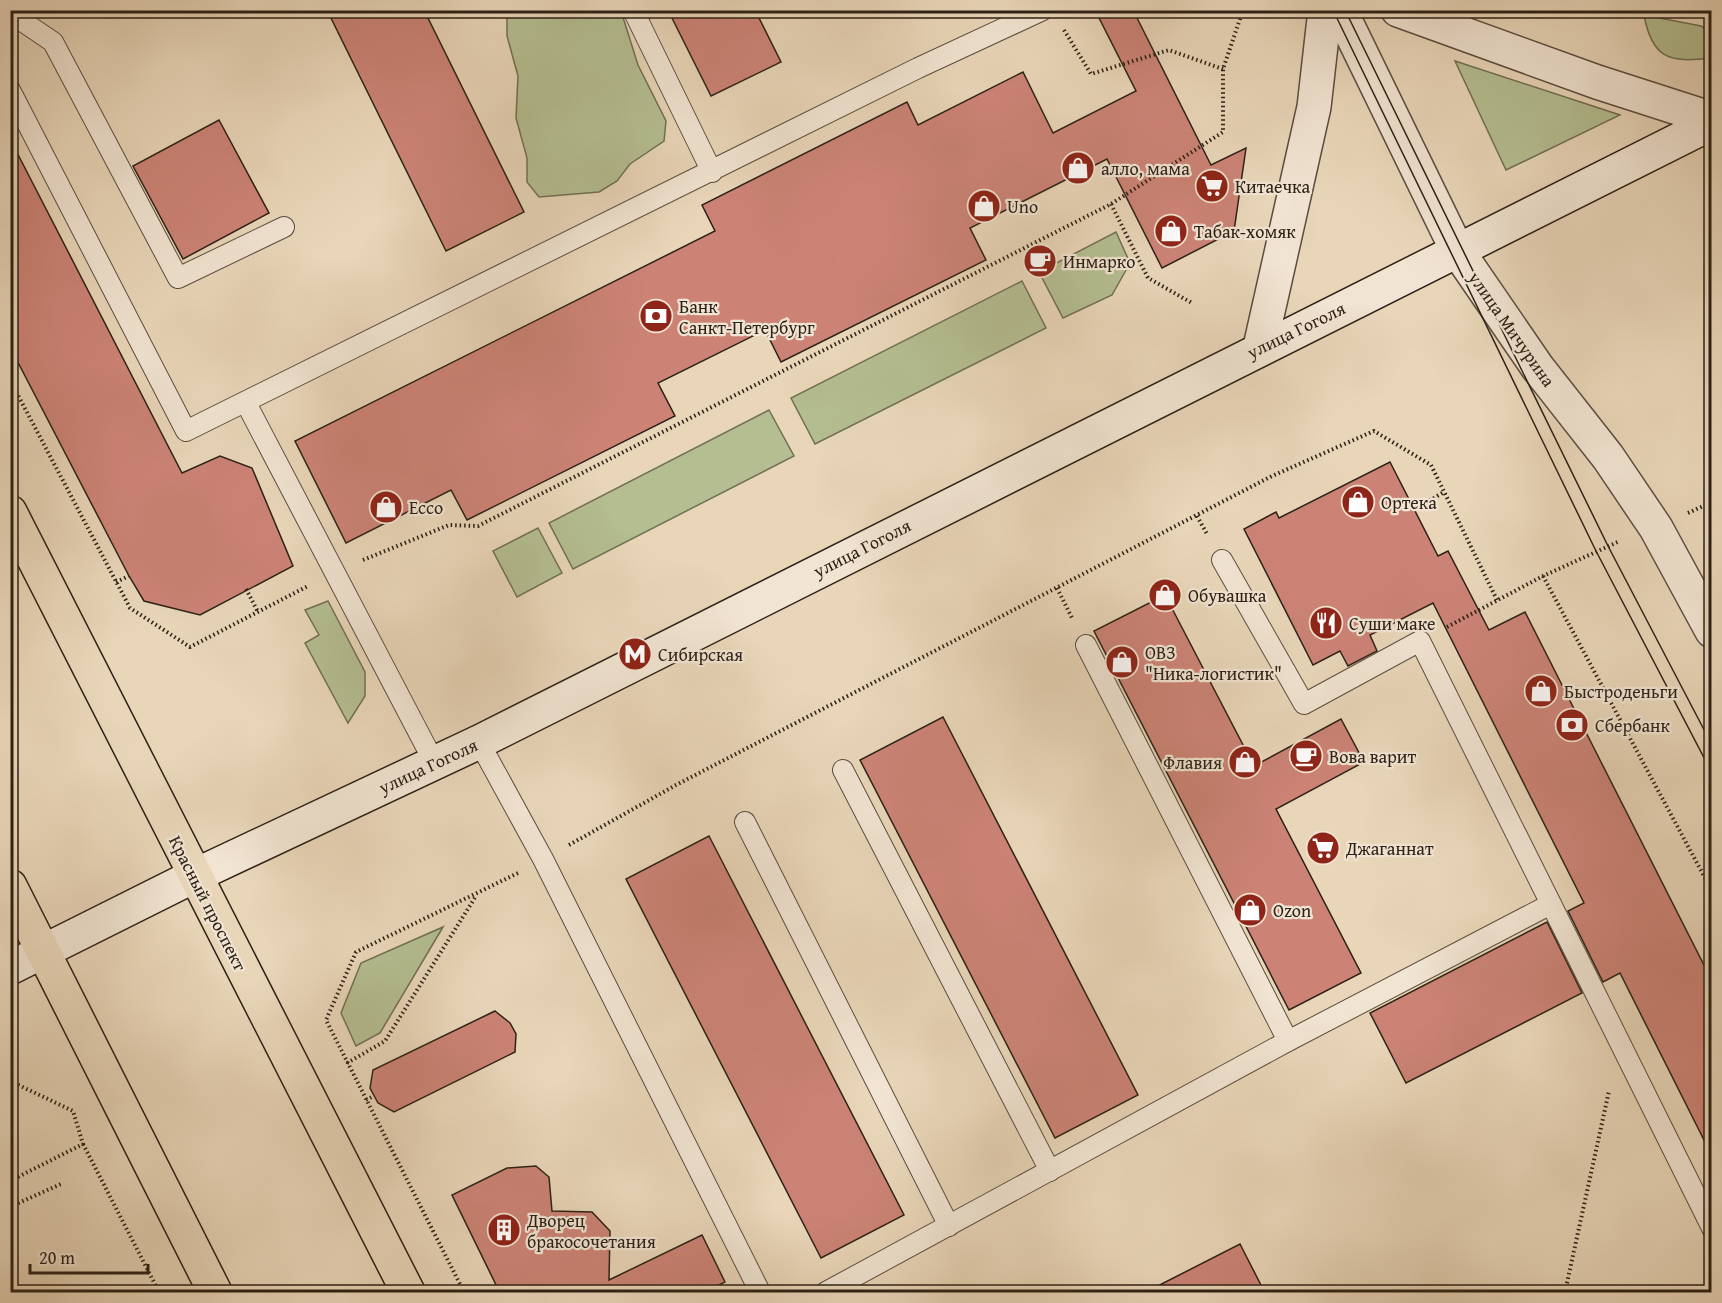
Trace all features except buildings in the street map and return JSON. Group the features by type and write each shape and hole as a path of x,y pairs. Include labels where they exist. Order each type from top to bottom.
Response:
{"main road":[{"path":"1260,347 1314,107 1325,10"},
{"name":"улица Мичурина","path":"1340,10 1457,250 1538,368 1608,457 1656,528 1712,631"},
{"path":"1398,10 1712,121"},
{"name":"улица Гоголя","path":"10,968 194,876 479,742 1712,121"},
{"name":"Красный проспект","path":"10,512 408,1293"},
{"path":"10,886 215,1293"}],"lane":[{"path":"633,10 712,172"},
{"path":"10,90 186,431 918,68 1051,15"},
{"path":"10,18 19,19 53,42 178,278 284,227"},
{"path":"246,403 434,762"},
{"path":"1222,560 1304,704 1420,641 1712,1228"},
{"path":"1086,645 1288,1041"},
{"path":"479,742 543,859 760,1293"},
{"path":"843,770 1050,1172"},
{"path":"745,822 949,1226"},
{"path":"826,1293 1288,1041 1551,904"}],"path":[{"path":"10,380 130,608 190,647 334,573 449,525 478,526 1111,204 1222,132 1223,69 1243,10"},
{"path":"1660,10 1682,17 1702,10"},
{"path":"1051,15 1091,74 1168,50 1223,69"},
{"path":"1111,204 1148,278 1192,303"},
{"path":"464,1293 326,1020 356,952 477,895 676,785 1272,476 1374,431 1431,465 1498,602"},
{"path":"1414,510 1444,492"},
{"path":"1420,641 1498,602 1543,576 1712,502"},
{"path":"116,582 129,576"},
{"path":"1543,576 1712,891"},
{"path":"246,589 258,612"},
{"path":"347,1063 384,1041 477,895"},
{"path":"1565,1293 1619,1044"},
{"path":"10,1081 73,1112 83,1144 159,1293"},
{"path":"366,1100 374,1096"},
{"path":"10,1181 83,1144"},
{"path":"10,1197 14,1205 60,1184"}],"green space":[{"path":"510,10 621,11 638,65 666,121 664,141 630,164 617,181 599,192 539,197 527,182 527,158 516,118 518,76 507,36 507,15"},
{"path":"1644,15 1701,26 1710,31 1711,58 1684,60 1665,55 1652,41"},
{"path":"1455,61 1620,115 1506,170"},
{"path":"1116,232 1130,263 1112,295 1063,318 1039,272"},
{"path":"1022,281 1046,328 815,444 791,398"},
{"path":"769,410 794,456 573,569 549,523"},
{"path":"538,528 562,573 517,597 493,551"},
{"path":"328,601 365,672 365,696 348,723 305,643 319,635 305,610"},
{"path":"443,927 380,1033 356,1046 341,1013 361,963"}],"tram line":[{"path":"1333,10 1596,551 1712,773"},
{"path":"1345,10 1608,546 1712,745"}],"place":[{"name":"алло, мама","path":"1078,168"},
{"name":"Китаечка","path":"1212,186"},
{"name":"Uno","path":"984,206"},
{"name":"Табак-хомяк","path":"1171,231"},
{"name":"Инмарко","path":"1040,261"},
{"name":"Банк Санкт-Петербург","path":"656,316"},
{"name":"Ортека","path":"1358,502"},
{"name":"Ecco","path":"386,507"},
{"name":"Обувашка","path":"1165,595"},
{"name":"Суши маке","path":"1326,623"},
{"name":"Сибирская","path":"635,654"},
{"name":"ОВЗ \"Ника-логистик\"","path":"1122,662"},
{"name":"Быстроденьги","path":"1541,691"},
{"name":"Сбербанк","path":"1572,725"},
{"name":"Вова варит","path":"1306,756"},
{"name":"Флавия","path":"1245,762"},
{"name":"Джаганнат","path":"1323,848"},
{"name":"Ozon","path":"1250,910"},
{"name":"Дворец бракосочетания","path":"504,1230"}]}
